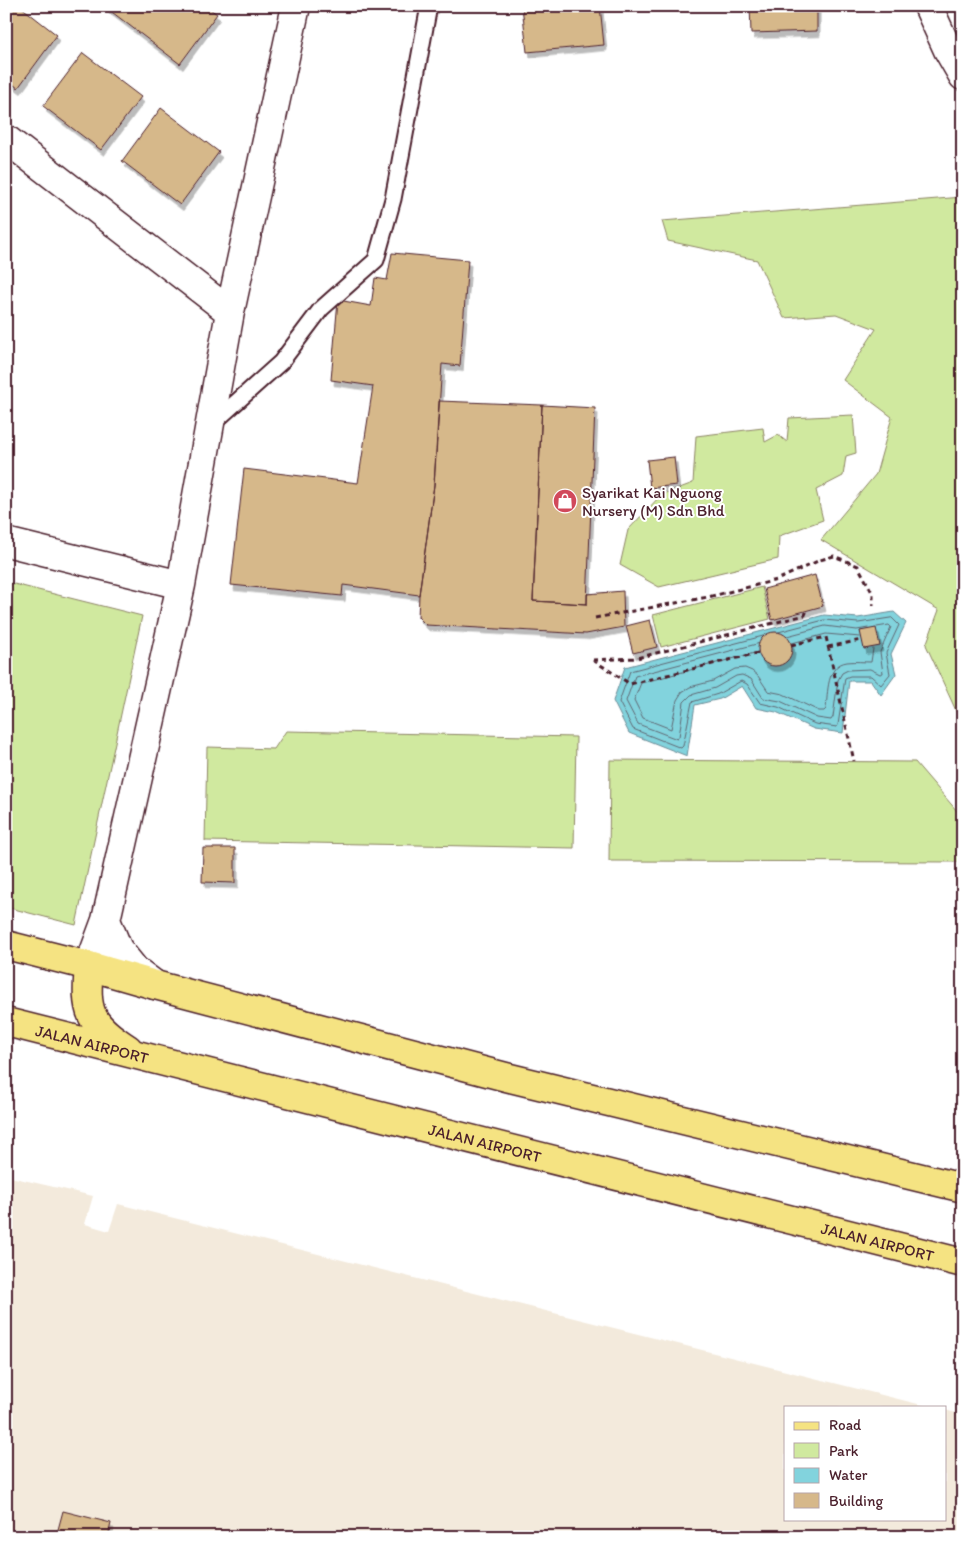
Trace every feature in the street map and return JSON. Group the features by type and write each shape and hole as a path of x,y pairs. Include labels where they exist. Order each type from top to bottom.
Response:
{"main road":[{"path":"6,945 89,966 155,986 506,1077 963,1188"},
{"path":"89,966 86,995 92,1019 112,1039 137,1056"},
{"name":"JALAN AIRPORT","path":"6,1022 963,1263"}],"street":[{"path":"89,966 106,920 181,585 230,312 296,6"},
{"path":"928,6 948,50 963,76"},
{"path":"6,139 230,312"},
{"path":"6,542 181,585"},
{"path":"106,920 118,949 135,970 155,986"}],"lane":[{"path":"210,426 280,362 321,309 376,260 393,200 428,6"}],"path":[{"path":"595,618 708,597 768,582 834,556 858,566 873,594 873,604"},
{"path":"758,653 630,684 592,660 637,658 805,615 806,610"},
{"path":"791,646 826,637 854,761"},
{"path":"828,647 861,640"}],"shaded area":[{"path":"6,1176 93,1196 85,1224 109,1231 118,1204 926,1406 784,1406 784,1520 946,1520 946,1410 963,1415 963,1537 6,1537"}],"green space":[{"path":"963,197 963,726 926,645 939,610 821,540 876,474 892,417 843,380 876,329 836,314 784,318 757,260 668,241 662,221"},
{"path":"853,415 856,453 846,456 843,476 816,490 823,520 779,536 778,559 659,587 620,565 628,530 661,495 693,483 696,436 763,428 765,442 778,435 787,442 789,418"},
{"path":"6,582 142,616 76,925 6,907"},
{"path":"762,587 770,619 661,647 653,615"},
{"path":"286,731 576,737 574,848 205,841 207,747 274,749"},
{"path":"610,760 915,762 963,818 963,862 609,861"}],"water":[{"path":"894,612 906,623 891,654 896,674 881,695 871,681 849,681 843,733 814,729 776,712 756,708 742,686 720,699 695,705 687,756 629,733 613,701 625,667 824,615 858,618"}],"building":[{"path":"6,6 20,6 57,35 18,88 6,79"},
{"path":"104,6 206,6 217,14 180,64"},
{"path":"522,6 600,6 604,45 527,52"},
{"path":"750,6 817,6 817,31 751,33"},
{"path":"83,53 141,97 101,150 43,106"},
{"path":"161,108 219,152 180,205 122,161"},
{"path":"392,253 468,260 460,366 442,364 434,485 419,595 343,585 342,596 231,585 244,469 358,483 373,386 331,380 338,300 371,306 375,278 387,280"},
{"path":"439,401 542,405 533,601 587,604 587,594 623,591 624,627 586,634 426,625 418,617 419,595 434,485"},
{"name":"Syarikat Kai Nguong Nursery (M) Sdn Bhd","path":"542,405 595,408 587,604 533,601"},
{"path":"674,457 677,485 650,488 647,460"},
{"path":"815,575 823,606 772,620 764,589"},
{"path":"650,620 657,647 633,653 626,626"},
{"path":"876,628 880,646 864,649 860,631"},
{"path":"775,632 782,633 787,637 791,642 791,656 787,661 782,665 775,666 768,665 763,661 759,656 758,649 759,642 763,637 768,633"},
{"path":"203,848 235,848 235,883 202,882"},
{"path":"63,1511 111,1523 108,1537 56,1537"}],"place":[{"name":"Syarikat Kai Nguong Nursery (M) Sdn Bhd","path":"565,501"}]}
